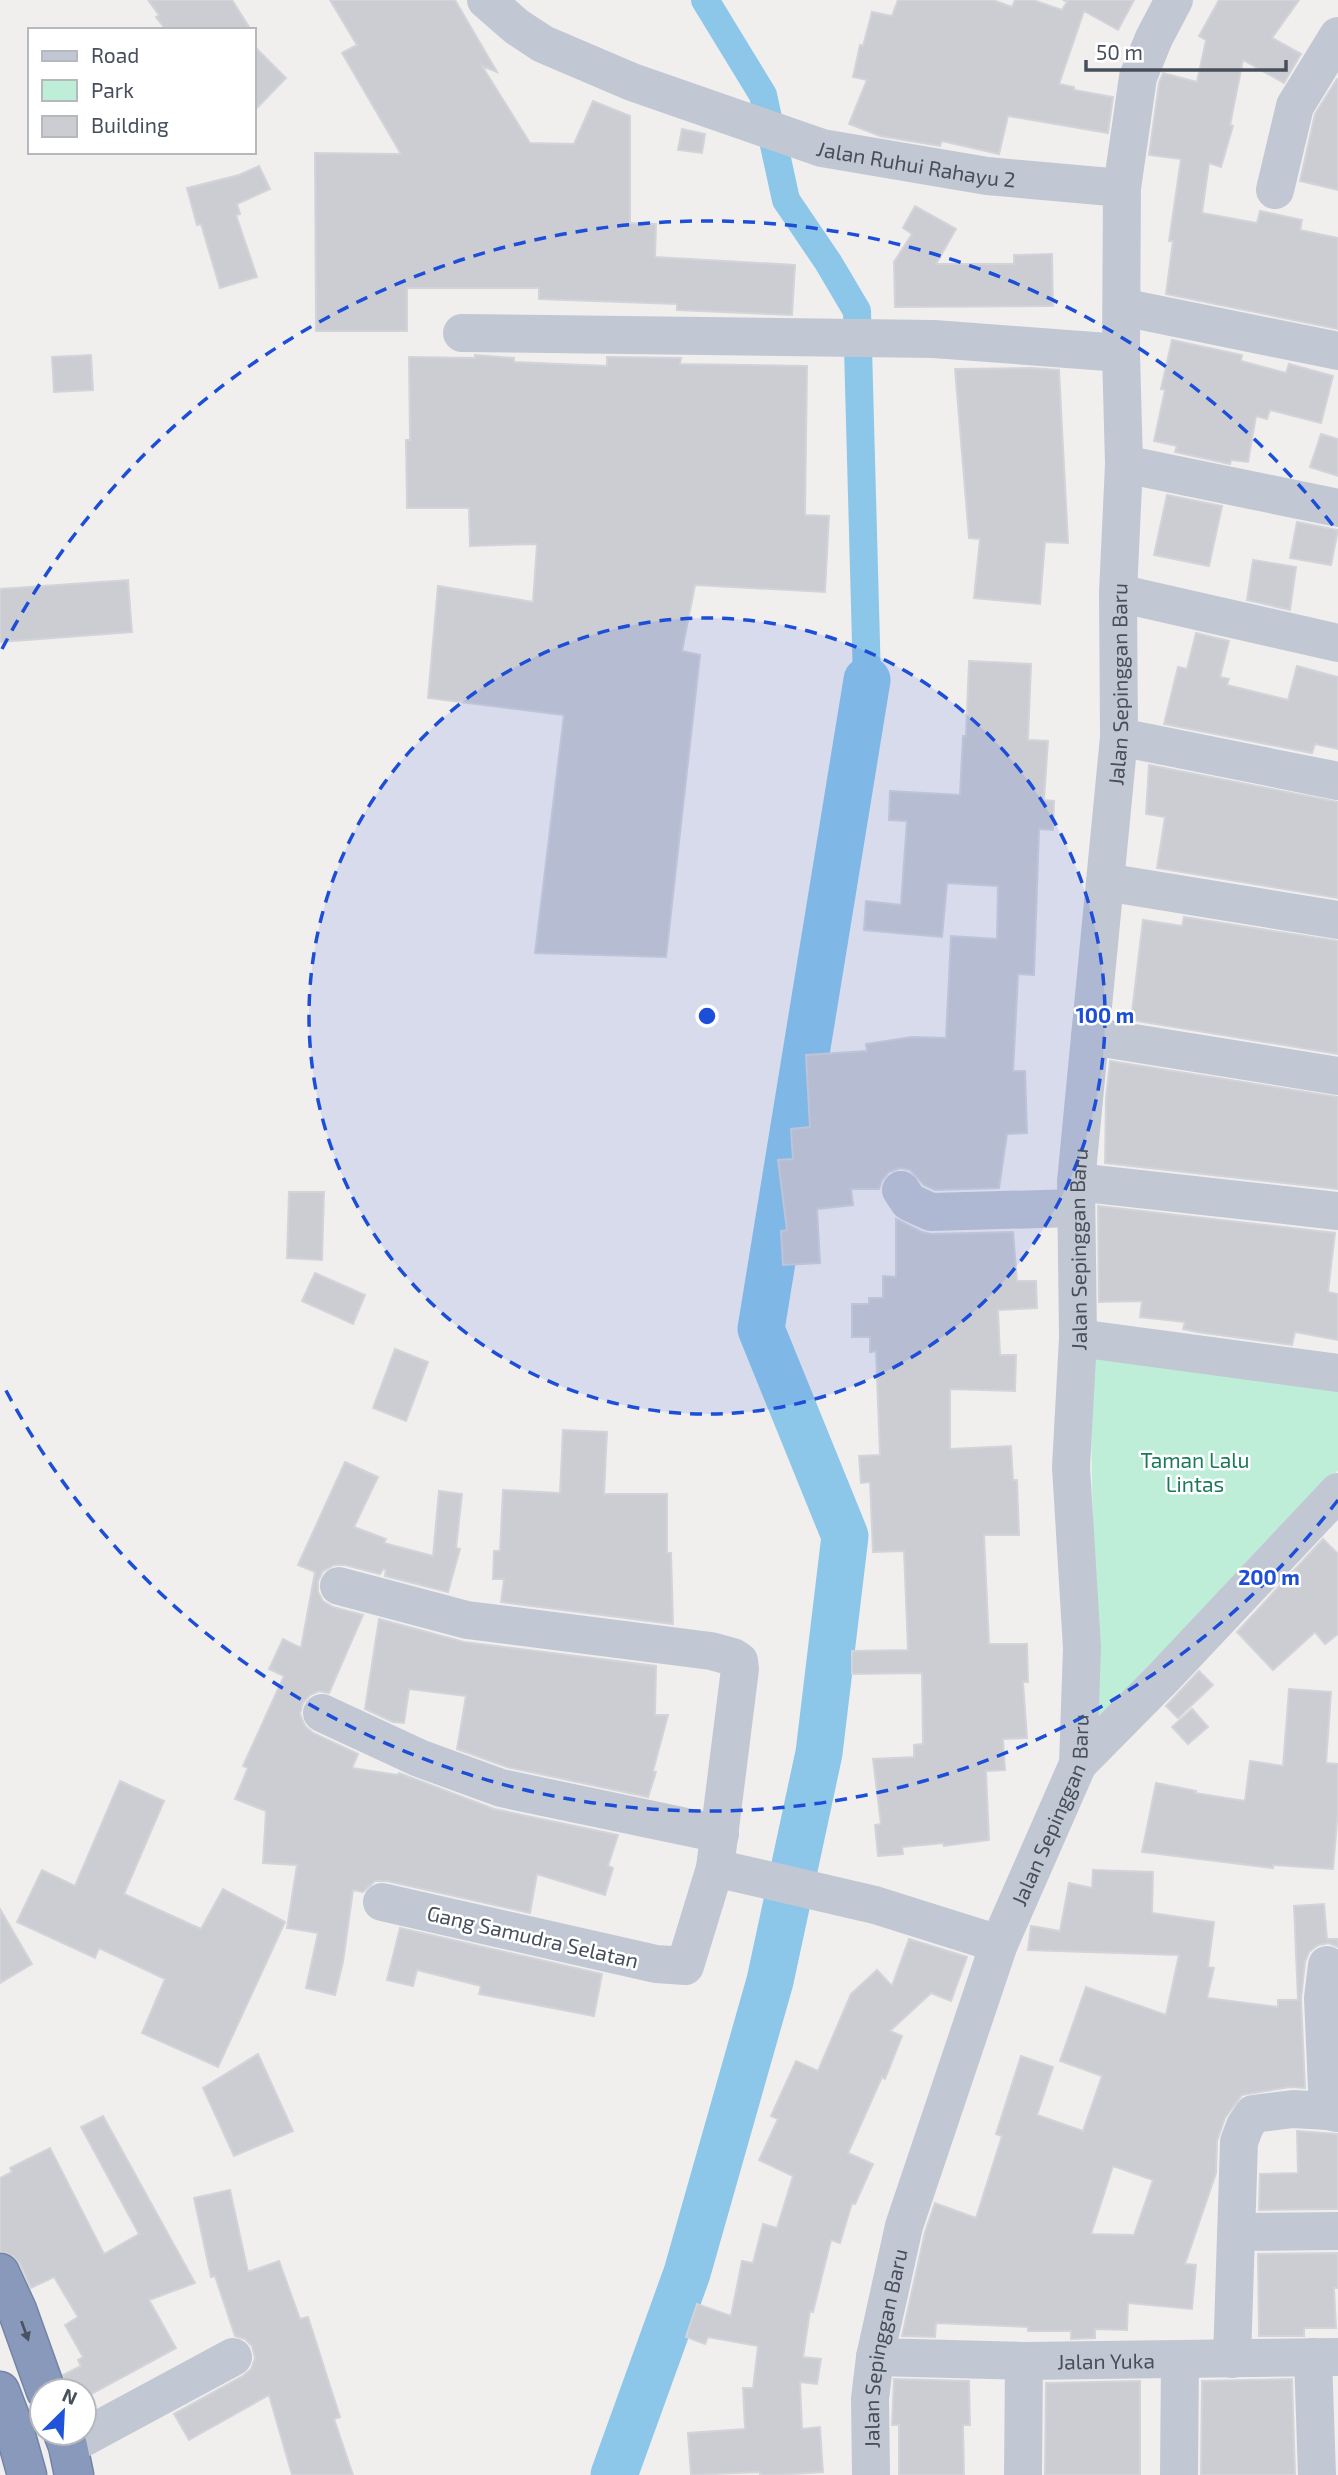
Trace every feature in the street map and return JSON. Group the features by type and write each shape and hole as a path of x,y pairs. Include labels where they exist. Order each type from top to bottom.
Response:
{"highway":[{"path":"0,2273 17,2310 41,2377"},
{"path":"0,2390 7,2426 27,2475"}],"street":[{"name":"Jalan Ruhui Rahayu 2","path":"486,0 517,27 543,44 632,82 821,148 987,176 1122,188"},
{"name":"Jalan Sepinggan Baru","path":"871,2475 870,2399 874,2357 904,2226 999,1944 1078,1763 1082,1648 1071,1467 1078,1338 1076,1195 1119,737 1118,593 1124,464 1121,353 1122,188 1138,77 1174,0"},
{"path":"1275,190 1295,106 1338,36"},
{"path":"1122,307 1338,351"},
{"path":"462,333 934,340 1121,353"},
{"path":"1124,464 1338,508"},
{"path":"1118,593 1338,643"},
{"path":"1119,737 1338,782"},
{"path":"1105,882 1338,920"},
{"path":"1090,1036 1338,1076"},
{"path":"901,1190 909,1202 931,1212 1076,1195 1338,1211"},
{"path":"1078,1338 1338,1373"},
{"path":"1078,1763 1338,1492"},
{"path":"339,1586 467,1620 712,1651 739,1661 723,1858"},
{"path":"322,1713 419,1758 501,1788 999,1944"},
{"name":"Gang Samudra Selatan","path":"382,1902 656,1964 685,1966 723,1858"},
{"path":"1232,2359 1239,2142 1253,2114 1293,2109 1333,2112 1329,1987"},
{"path":"1236,2232 1338,2231"},
{"path":"68,2451 233,2357"},
{"name":"Jalan Yuka","path":"874,2357 1024,2361 1325,2357"},
{"path":"1317,2475 1325,2357"},
{"path":"1178,2475 1180,2360"},
{"path":"1023,2475 1024,2361"}],"green space":[{"name":"Taman Lalu Lintas","path":"1090,1353 1338,1387 1338,1470 1096,1727"}],"building":[{"path":"148,0 232,0 250,28 164,28 156,17 159,15"},
{"path":"330,0 455,0 497,72 482,66 530,143 574,144 593,101 630,116 630,223 656,224 655,257 795,265 792,315 677,310 677,304 539,299 539,288 407,288 407,331 316,331 315,153 401,154 342,53 357,45"},
{"path":"898,0 993,0 1012,7 1015,0 1033,0 1062,10 1067,2 1063,0 1134,0 1118,30 1084,11 1059,84 1074,87 1074,90 1113,97 1108,133 1008,116 999,154 942,141 940,146 880,136 849,124 867,80 853,77 860,45 863,46 872,12 892,16"},
{"path":"1219,0 1299,0 1272,38 1301,54 1284,83 1243,60 1230,125 1233,126 1221,167 1209,163 1202,213 1257,223 1260,211 1302,220 1300,230 1338,238 1338,329 1166,294 1173,241 1169,241 1181,159 1149,155 1159,83 1163,73 1197,82 1206,40 1199,36"},
{"path":"256,48 286,78 256,109"},
{"path":"1337,79 1338,190 1300,181 1315,114"},
{"path":"682,129 705,134 702,153 678,150"},
{"path":"259,166 270,189 237,204 240,214 236,215 257,277 220,288 187,188 239,175"},
{"path":"915,206 956,229 936,264 1014,264 1014,255 1052,254 1053,306 895,307 894,262 912,234 903,228"},
{"path":"1172,340 1242,355 1241,361 1286,373 1289,364 1333,376 1321,423 1270,410 1267,419 1256,416 1248,462 1231,460 1230,464 1175,452 1177,446 1154,441 1165,390 1161,389"},
{"path":"91,355 93,390 54,392 52,357"},
{"path":"475,355 514,358 514,362 607,366 607,357 681,358 680,364 807,366 805,515 829,516 825,592 695,585 682,651 700,655 666,957 535,953 564,715 428,698 438,586 533,602 537,544 470,546 469,508 407,508 409,357 475,358"},
{"path":"955,369 1059,370 1068,543 1045,542 1040,604 974,598 980,539 969,538"},
{"path":"1321,434 1338,439 1338,476 1310,467"},
{"path":"1167,495 1222,506 1209,566 1154,555"},
{"path":"1297,522 1338,530 1331,565 1290,558"},
{"path":"1253,560 1296,567 1290,610 1247,600"},
{"path":"128,580 132,632 0,642 0,589"},
{"path":"1196,633 1229,641 1220,677 1229,679 1227,685 1288,700 1297,666 1338,677 1338,749 1315,744 1312,753 1164,724 1178,667 1187,669"},
{"path":"969,661 1031,664 1028,740 1048,741 1044,800 1054,801 1053,830 1039,829 1034,975 1018,974 1013,1071 1025,1071 1027,1133 1007,1134 999,1188 935,1190 924,1185 910,1170 900,1168 889,1172 879,1189 851,1189 853,1205 817,1209 820,1263 783,1265 781,1231 787,1230 778,1160 793,1159 791,1129 810,1127 806,1055 867,1051 866,1044 912,1037 946,1038 951,936 997,939 998,886 947,883 942,937 864,930 866,901 901,905 907,821 889,820 890,791 960,795"},
{"path":"1149,765 1338,802 1338,898 1157,868 1165,817 1146,814"},
{"path":"1184,917 1338,941 1338,1054 1131,1020 1143,920 1182,926"},
{"path":"1110,1061 1338,1097 1338,1189 1105,1163 1106,1098"},
{"path":"289,1192 324,1192 322,1260 287,1258"},
{"path":"1098,1206 1335,1233 1328,1292 1338,1294 1338,1340 1295,1332 1292,1345 1197,1332 1183,1329 1185,1322 1140,1317 1142,1301 1099,1302"},
{"path":"896,1219 931,1234 1013,1232 1017,1281 1036,1281 1037,1308 998,1310 1000,1355 1016,1355 1015,1391 950,1389 950,1449 1011,1446 1013,1480 1017,1480 1019,1535 984,1535 989,1644 1027,1644 1028,1682 1023,1682 1027,1738 1003,1739 1005,1770 986,1771 989,1840 944,1846 943,1843 902,1847 903,1854 878,1856 875,1825 881,1824 873,1759 914,1757 914,1745 923,1744 922,1673 852,1674 852,1651 908,1650 904,1551 873,1552 870,1482 861,1483 859,1456 880,1455 876,1351 870,1352 870,1337 852,1337 852,1304 869,1304 869,1298 883,1298 883,1276 896,1277"},
{"path":"315,1273 365,1295 353,1324 302,1301"},
{"path":"395,1349 428,1362 406,1421 373,1408"},
{"path":"563,1430 607,1432 604,1494 667,1494 667,1553 671,1553 673,1624 501,1602 504,1579 493,1579 494,1551 500,1551 503,1490 560,1493"},
{"path":"345,1462 378,1477 354,1527 386,1539 384,1543 433,1556 439,1491 462,1494 456,1548 460,1549 448,1592 385,1576 386,1570 383,1569 380,1574 345,1565 334,1565 323,1571 318,1581 318,1592 323,1601 333,1607 363,1615 329,1693 319,1691 310,1695 303,1703 300,1714 305,1726 313,1733 358,1754 352,1768 399,1773 494,1809 618,1835 608,1866 613,1868 605,1895 537,1874 530,1913 387,1881 375,1881 363,1892 353,1890 343,1962 335,1995 306,1988 318,1933 287,1928 297,1865 263,1863 266,1811 235,1799 248,1768 243,1766 284,1676 269,1669 283,1639 301,1648 315,1572 298,1565"},
{"path":"1323,1539 1338,1554 1338,1634 1325,1644 1315,1632 1273,1670 1237,1632"},
{"path":"379,1619 464,1642 656,1666 655,1715 668,1715 648,1797 507,1767 457,1749 466,1696 409,1689 404,1723 393,1722 365,1709"},
{"path":"1199,1671 1213,1685 1178,1718 1166,1706"},
{"path":"1289,1689 1331,1692 1326,1763 1338,1764 1338,1810 1333,1869 1273,1865 1273,1868 1142,1852 1156,1783 1245,1801 1250,1761 1283,1766"},
{"path":"1192,1709 1208,1727 1188,1744 1172,1727"},
{"path":"120,1781 164,1801 124,1894 201,1929 223,1889 285,1922 218,2067 142,2033 165,1979 99,1948 95,1958 17,1922 42,1870 75,1886"},
{"path":"1093,1870 1153,1872 1152,1913 1214,1922 1208,1967 1214,1968 1207,1998 1278,2007 1278,2000 1298,2000 1294,1906 1324,1904 1327,1939 1338,1939 1338,1947 1329,1943 1318,1945 1309,1952 1305,1962 1301,1999 1305,2088 1290,2087 1242,2095 1225,2118 1217,2141 1216,2173 1185,2264 1196,2265 1192,2309 1128,2303 1127,2330 1095,2329 1095,2338 1071,2339 1071,2331 1028,2331 1028,2327 936,2323 935,2337 902,2336 925,2232 935,2203 976,2218 1002,2136 996,2134 1021,2056 1053,2067 1037,2115 1083,2131 1102,2076 1060,2061 1086,1987 1166,2015 1179,1955 1028,1950 1031,1926 1060,1931 1069,1883 1092,1888","holes":["1113,2166 1153,2180 1134,2235 1091,2234"]},
{"path":"0,1909 32,1964 0,1983"},
{"path":"400,1928 602,1974 594,2016 479,1994 481,1986 417,1970 413,1986 387,1980"},
{"path":"909,1939 967,1957 951,2001 931,1993 890,2031 902,2036 885,2079 882,2077 848,2153 873,2164 855,2204 852,2203 840,2243 831,2240 813,2312 810,2311 803,2357 821,2359 817,2384 800,2382 802,2429 820,2427 823,2472 691,2475 688,2433 745,2429 743,2388 753,2388 758,2346 708,2337 705,2344 686,2337 697,2304 731,2316 742,2261 753,2263 763,2224 777,2228 793,2176 759,2160 778,2119 771,2116 796,2061 818,2071 851,1994 877,1970 892,1986"},
{"path":"258,2054 293,2131 234,2156 203,2088"},
{"path":"103,2116 195,2283 149,2300 176,2348 98,2390 98,2377 64,2377 81,2366 78,2360 83,2357 65,2325 78,2317 54,2277 31,2288 20,2264 13,2256 0,2251 0,2178 12,2172 10,2168 50,2148 104,2254 139,2234 81,2127"},
{"path":"1297,2131 1338,2134 1338,2209 1259,2210 1260,2174 1298,2173"},
{"path":"230,2190 248,2272 279,2261 300,2319 308,2317 340,2417 334,2419 353,2475 292,2475 269,2395 189,2440 174,2414 243,2376 251,2369 255,2358 252,2346 245,2339 235,2336 215,2276 211,2277 194,2198"},
{"path":"1338,2253 1338,2288 1334,2288 1336,2328 1304,2328 1304,2336 1259,2336 1258,2254"},
{"path":"894,2379 969,2381 970,2425 963,2425 964,2475 899,2475 899,2425 892,2425"},
{"path":"1292,2379 1295,2475 1201,2475 1202,2381"},
{"path":"1140,2381 1140,2475 1045,2475 1046,2383"}],"waterway":[{"path":"705,0 763,95 786,200 857,311 867,680"},
{"path":"614,2475 687,2273 770,1981 819,1753 845,1536 761,1329 867,680"}]}
